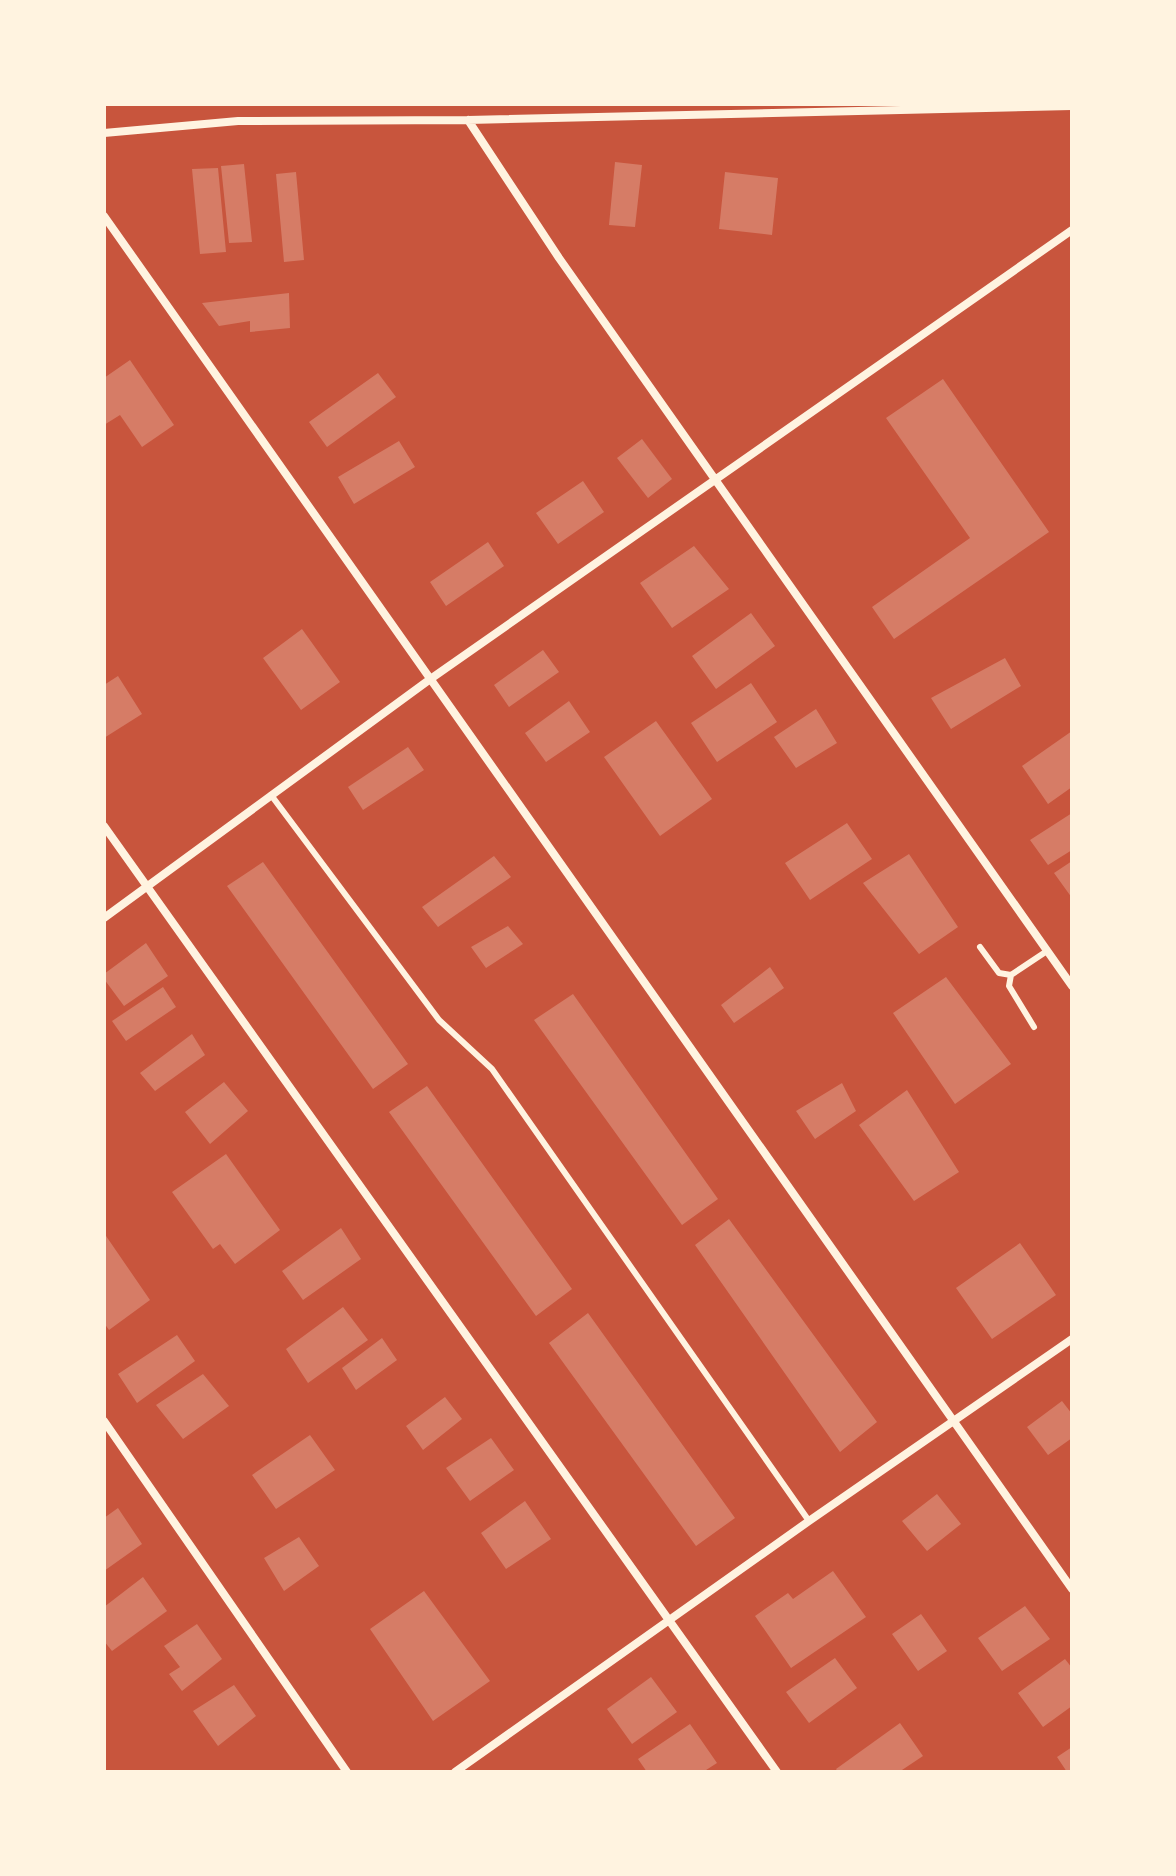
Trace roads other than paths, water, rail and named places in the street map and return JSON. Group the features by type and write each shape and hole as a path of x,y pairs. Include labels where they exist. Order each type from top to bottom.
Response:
{"street":[{"path":"104,133 238,121 468,120 1072,106"},
{"path":"468,120 559,258 1072,986"},
{"path":"104,216 1072,1589"},
{"path":"104,918 429,680 1072,230"},
{"path":"104,826 777,1772"},
{"path":"455,1772 1072,1339"},
{"path":"104,1421 347,1772"}],"lane":[{"path":"271,795 439,1020 492,1069 809,1521"},
{"path":"980,947 999,973 1011,975 1047,951"},
{"path":"1011,975 1009,986 1034,1027"}]}
